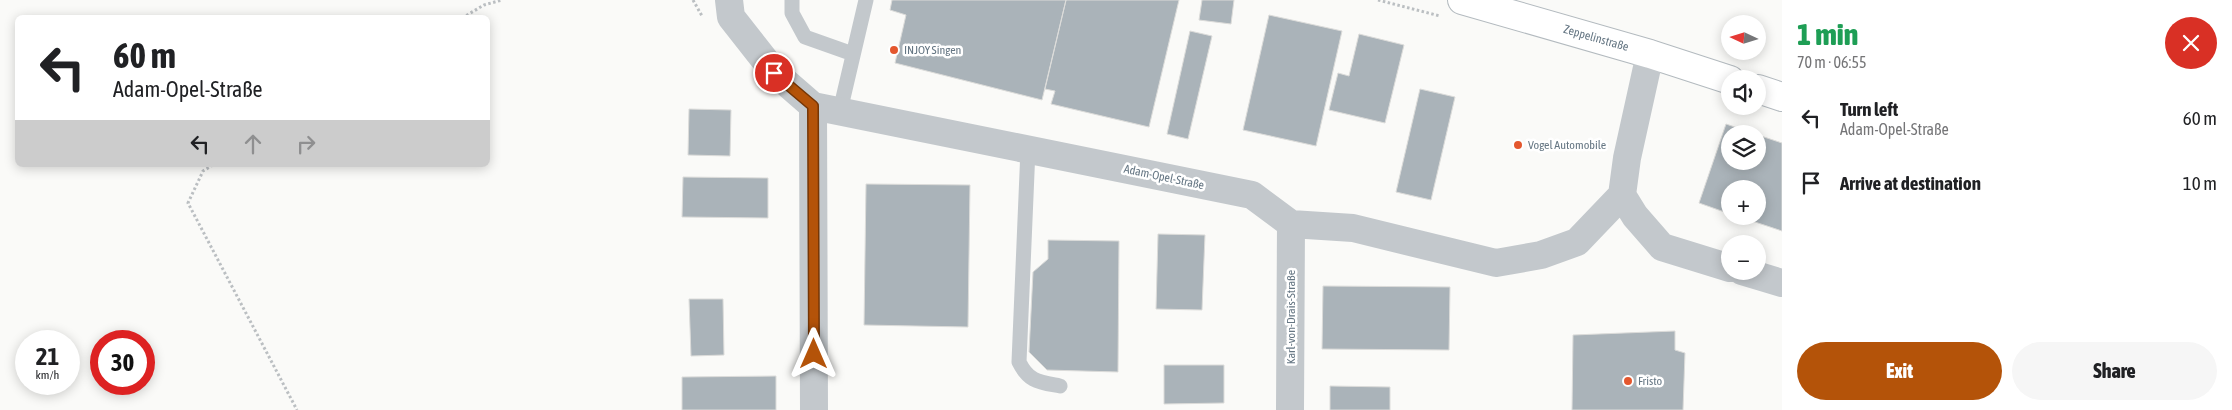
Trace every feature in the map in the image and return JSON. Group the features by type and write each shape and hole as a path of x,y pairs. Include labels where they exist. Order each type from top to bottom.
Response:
{"street":[{"name":"Adam-Opel-Straße","path":"729,0 731,17 774,73 813,106 1252,195 1291,224"},
{"name":"Zeppelinstraße","path":"1462,0 1650,54 1721,77"},
{"path":"1291,224 1353,228 1496,263 1542,255 1577,242 1622,195 1627,158 1650,54"},
{"path":"1766,92 1782,97"},
{"path":"813,106 814,410"},
{"path":"1622,195 1634,216 1662,247 1721,265"},
{"name":"Karl-von-Drais-Straße","path":"1290,410 1291,224"},
{"path":"1766,279 1782,284"}],"lane":[{"path":"792,0 792,13 805,37 854,54"},
{"path":"840,111 866,0"},
{"path":"1028,149 1019,362 1025,374 1036,381 1060,386"}],"path":[{"path":"468,15 484,6 502,0"},
{"path":"210,167 203,171 188,203 297,410"}],"building":[{"path":"892,0 1066,0 1042,100 895,63 906,15 890,10"},
{"path":"1066,0 1179,0 1149,127 1051,104 1055,91 1045,89"},
{"path":"1202,0 1234,0 1231,24 1199,20"},
{"path":"1269,15 1342,31 1316,146 1243,130"},
{"path":"1190,31 1212,36 1188,139 1167,134"},
{"path":"1359,34 1404,45 1385,123 1329,110 1338,73 1349,76"},
{"path":"1420,89 1455,97 1431,200 1396,192"},
{"path":"689,109 731,110 730,156 688,155"},
{"path":"1766,138 1782,143 1782,231 1764,225 1766,225 1766,180 1721,180 1721,211 1699,203 1721,139 1721,170 1766,170"},
{"path":"683,177 768,178 768,218 682,217"},
{"path":"866,184 970,185 968,327 864,325"},
{"path":"1158,234 1205,235 1202,310 1156,309"},
{"path":"1048,240 1119,241 1118,372 1047,370 1029,352 1033,272 1048,259"},
{"path":"1323,286 1450,287 1449,350 1322,349"},
{"path":"689,299 723,299 724,355 691,356"},
{"name":"Fristo","path":"1675,331 1675,350 1685,353 1683,410 1572,410 1573,335"},
{"path":"1164,365 1224,365 1224,403 1164,404"},
{"path":"776,376 776,410 682,410 682,377"},
{"path":"1330,386 1390,387 1390,410 1330,410"}],"place":[{"name":"INJOY Singen","path":"894,50"},
{"name":"Vogel Automobile","path":"1518,145"},
{"name":"Fristo","path":"1628,381"}],"route":[{"path":"774,73 813,106 814,354"}]}
